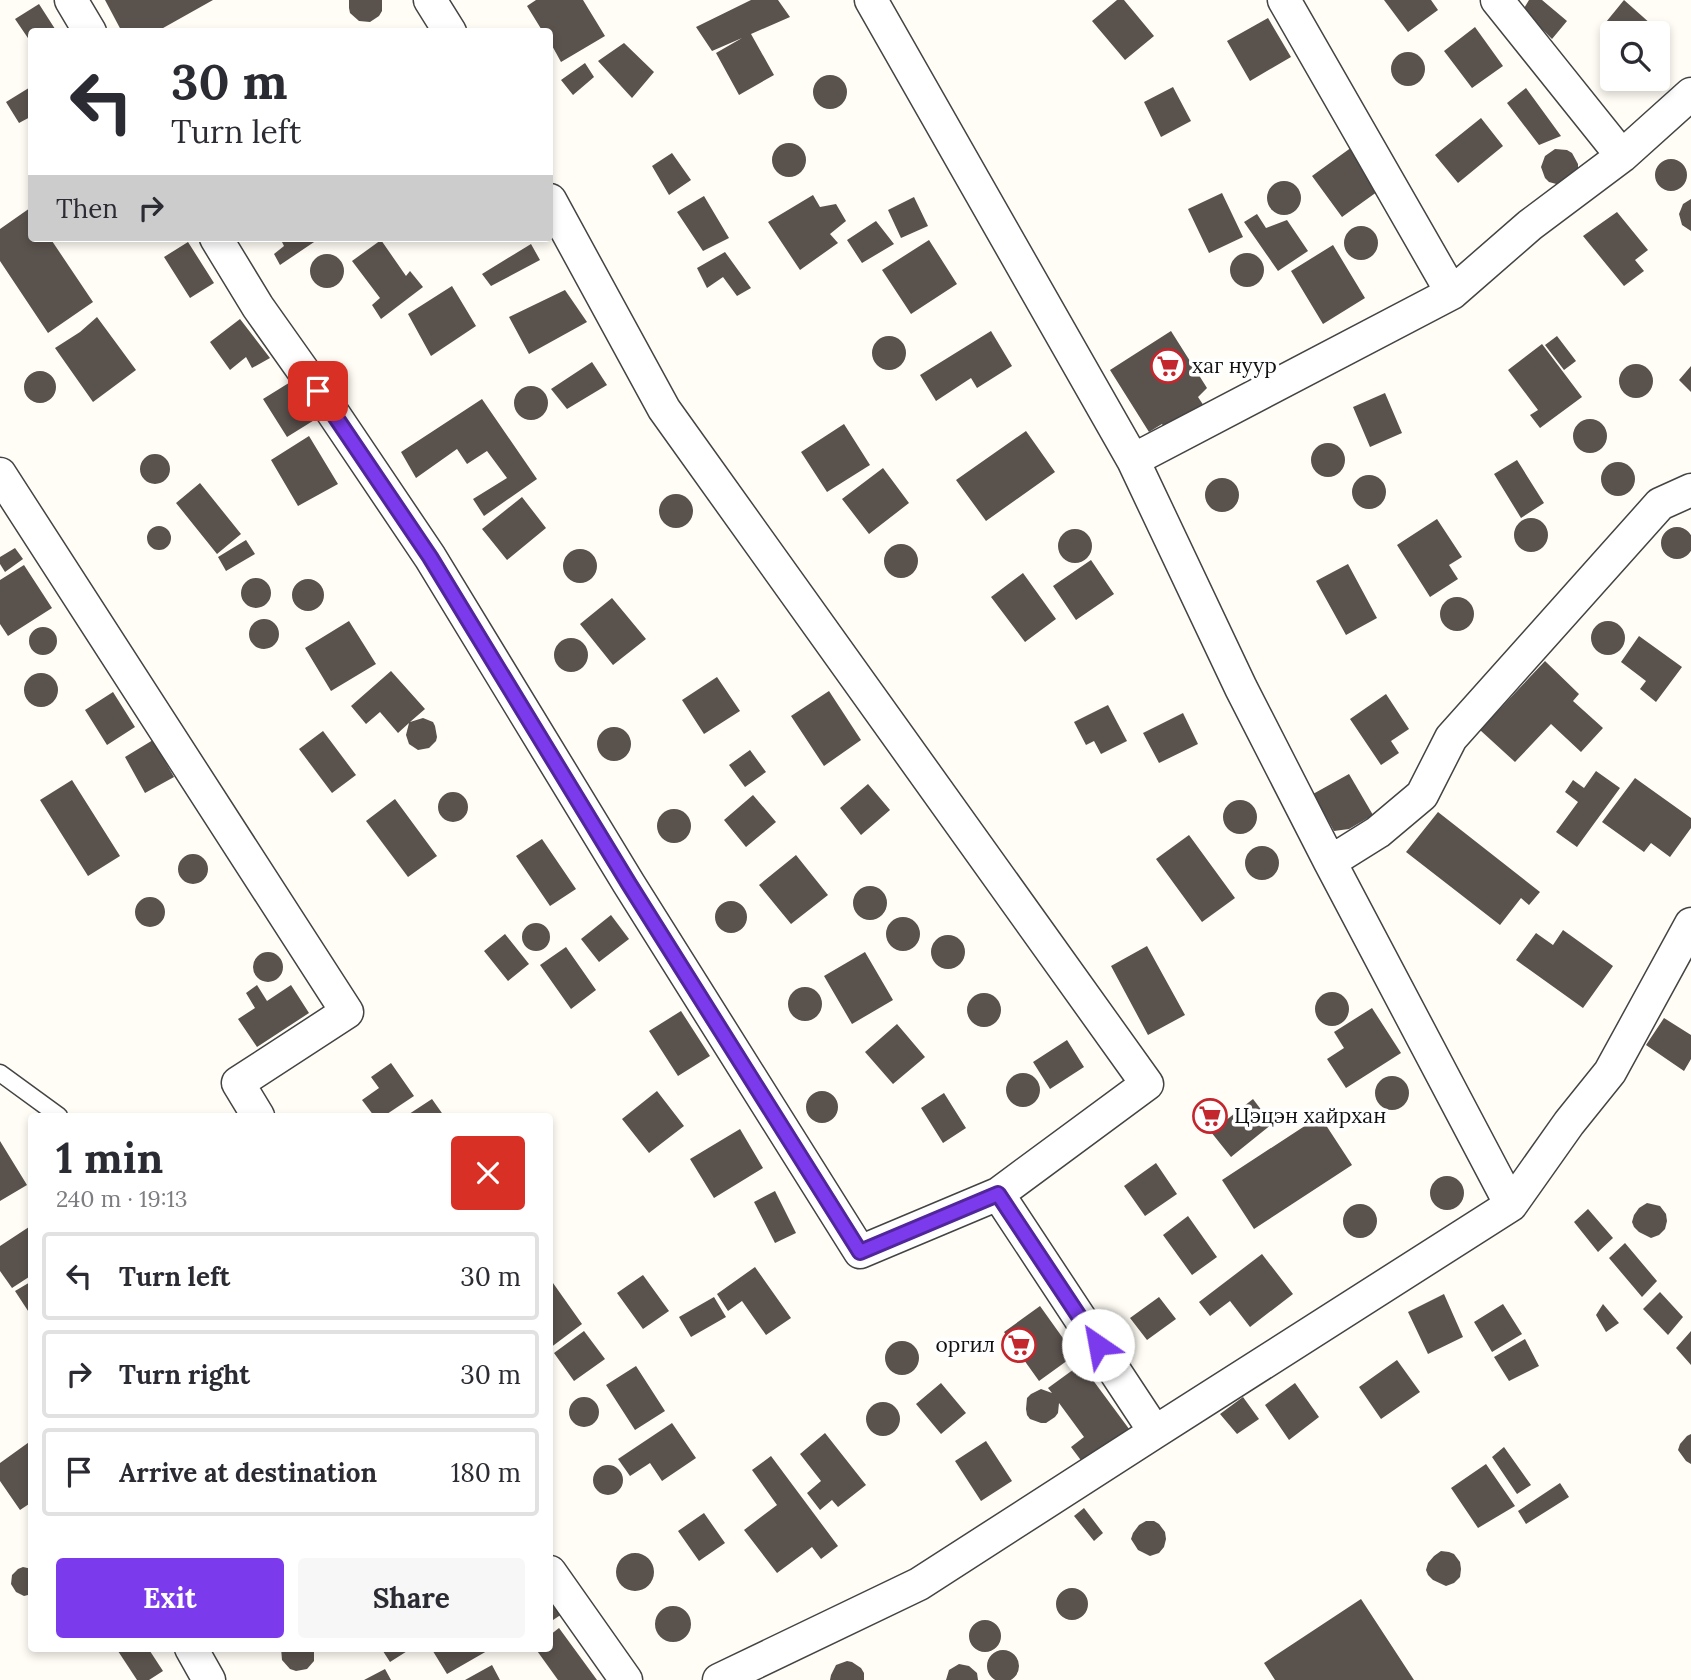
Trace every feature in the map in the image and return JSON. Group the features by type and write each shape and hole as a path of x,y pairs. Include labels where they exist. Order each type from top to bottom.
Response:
{"street":[{"path":"71,0 88,28"},
{"path":"430,0 448,28"},
{"path":"871,0 1133,460 1241,688 1511,1205"},
{"path":"1284,0 1452,293"},
{"path":"1497,0 1622,156"},
{"path":"1133,460 1452,293 1530,225 1688,102"},
{"path":"218,242 258,307 333,412 430,557 622,872 860,1252 998,1194 1147,1084 664,409 553,206"},
{"path":"0,474 348,1012 238,1083 256,1113"},
{"path":"1330,862 1378,832 1422,795 1451,738 1660,504 1691,490"},
{"path":"719,1680 919,1584 1511,1205 1569,1123 1610,1072 1691,924"},
{"path":"998,1194 1155,1432"},
{"path":"553,1576 626,1680"},
{"path":"193,1652 209,1680"}],"lane":[{"path":"0,1073 55,1113"}],"building":[{"path":"105,0 213,0 163,28 120,28"},
{"path":"349,0 382,0 382,11 370,22 359,21 350,13"},
{"path":"536,0 583,0 605,36 561,62 553,47 553,28 541,28 527,6"},
{"path":"751,0 778,0 790,17 751,34 774,75 739,95 716,53 742,38 712,51 696,27"},
{"path":"1117,0 1124,0 1154,36 1125,60 1092,21"},
{"path":"1384,0 1431,0 1438,10 1408,32"},
{"path":"1529,0 1542,0 1567,21 1552,39 1523,10"},
{"path":"1624,0 1648,21 1607,21"},
{"path":"39,4 54,28 28,28 28,38 15,19"},
{"path":"1268,18 1291,57 1250,81 1227,41"},
{"path":"1475,27 1503,66 1472,88 1444,51"},
{"path":"624,43 654,72 632,98 598,61"},
{"path":"1408,52 1420,57 1425,69 1420,81 1408,86 1396,81 1391,69 1396,57"},
{"path":"585,63 594,77 573,95 561,80"},
{"path":"830,75 842,80 847,92 842,104 830,109 818,104 813,92 818,80"},
{"path":"1173,87 1191,121 1161,137 1144,102"},
{"path":"28,88 28,118 19,123 6,102"},
{"path":"1526,88 1561,136 1539,145 1507,103"},
{"path":"1481,118 1503,146 1458,183 1435,155"},
{"path":"789,143 801,148 806,160 801,172 789,177 777,172 772,160 777,148"},
{"path":"1352,147 1381,189 1342,217 1312,176"},
{"path":"1555,149 1572,153 1578,164 1578,170 1560,185 1549,182 1541,167 1545,156"},
{"path":"672,153 691,180 669,195 652,166"},
{"path":"1671,159 1682,164 1687,175 1682,186 1671,191 1660,186 1655,175 1660,164"},
{"path":"1284,181 1296,186 1301,198 1296,210 1284,215 1272,210 1267,198 1272,186"},
{"path":"1222,193 1243,237 1209,253 1188,209"},
{"path":"813,195 820,207 836,204 846,221 830,234 838,243 800,270 768,222"},
{"path":"704,196 729,238 703,251 677,212"},
{"path":"914,197 928,226 901,238 888,210"},
{"path":"1691,199 1691,231 1682,225 1679,214 1683,204"},
{"path":"28,209 28,242 53,242 93,302 48,333 0,261 0,229"},
{"path":"1617,212 1648,250 1635,260 1644,271 1624,286 1583,236"},
{"path":"1257,214 1266,228 1287,220 1308,251 1278,271 1244,222"},
{"path":"876,221 894,244 862,263 847,240"},
{"path":"1361,226 1373,231 1378,243 1373,255 1361,260 1349,255 1344,243 1349,231"},
{"path":"929,240 957,284 911,314 882,270"},
{"path":"188,242 214,283 190,298 164,257"},
{"path":"282,242 314,242 280,265 274,254 284,246"},
{"path":"378,242 382,242 406,276 410,271 423,287 381,319 372,305 380,298 352,261"},
{"path":"531,244 540,260 491,286 482,274"},
{"path":"1333,245 1365,298 1323,324 1291,271"},
{"path":"725,252 751,288 737,296 723,277 707,288 697,268"},
{"path":"1247,253 1259,258 1264,270 1259,282 1247,287 1235,282 1230,270 1235,258"},
{"path":"327,254 339,259 344,271 339,283 327,288 315,283 310,271 315,259"},
{"path":"452,286 476,326 431,356 408,314"},
{"path":"565,290 587,322 529,354 509,317"},
{"path":"97,317 136,370 93,402 55,348"},
{"path":"240,319 270,358 252,368 246,357 230,370 210,342"},
{"path":"991,331 1012,366 977,388 971,378 936,401 920,375"},
{"path":"1171,331 1207,388 1198,397 1208,412 1169,436 1162,424 1149,432 1110,370"},
{"path":"889,336 901,341 906,353 901,365 889,370 877,365 872,353 877,341"},
{"path":"1557,336 1576,361 1564,370 1545,345"},
{"path":"1542,344 1582,397 1540,428 1530,415 1538,410 1508,370"},
{"path":"592,362 607,385 567,409 551,389"},
{"path":"1636,364 1648,369 1653,381 1648,393 1636,398 1624,393 1619,381 1624,369"},
{"path":"1691,366 1691,392 1679,380"},
{"path":"40,371 51,376 56,387 51,398 40,403 29,398 24,387 29,376"},
{"path":"292,381 316,419 287,437 263,399"},
{"path":"531,386 543,391 548,403 543,415 531,420 519,415 514,403 519,391"},
{"path":"1385,393 1402,433 1370,447 1353,407"},
{"path":"482,399 537,479 484,516 473,499 507,478 487,451 467,464 457,449 416,478 401,452"},
{"path":"1590,419 1602,424 1607,436 1602,448 1590,453 1578,448 1573,436 1578,424"},
{"path":"844,424 870,465 827,492 801,452"},
{"path":"1026,431 1055,472 986,521 956,480"},
{"path":"309,436 338,484 298,506 271,460"},
{"path":"1328,443 1340,448 1345,460 1340,472 1328,477 1316,472 1311,460 1316,448"},
{"path":"155,454 166,458 170,469 166,480 155,484 144,480 140,469 144,458"},
{"path":"1517,460 1544,503 1521,518 1494,474"},
{"path":"1618,462 1630,467 1635,479 1630,491 1618,496 1606,491 1601,479 1606,467"},
{"path":"883,468 909,503 869,534 842,499"},
{"path":"1369,475 1381,480 1386,492 1381,504 1369,509 1357,504 1352,492 1357,480"},
{"path":"1222,478 1234,483 1239,495 1234,507 1222,512 1210,507 1205,495 1210,483"},
{"path":"200,483 241,534 217,554 176,503"},
{"path":"676,494 688,499 693,511 688,523 676,528 664,523 659,511 664,499"},
{"path":"522,497 546,528 507,560 482,529"},
{"path":"1531,518 1543,523 1548,535 1543,547 1531,552 1519,547 1514,535 1519,523"},
{"path":"1437,519 1462,557 1449,565 1458,579 1430,597 1397,545"},
{"path":"159,526 168,529 171,538 168,547 159,550 150,547 147,538 150,529"},
{"path":"1677,527 1689,531 1692,549 1689,555 1677,559 1665,555 1661,543 1665,531"},
{"path":"1075,529 1087,534 1092,546 1087,558 1075,563 1063,558 1058,546 1063,534"},
{"path":"246,540 255,554 226,571 218,557"},
{"path":"901,544 913,549 918,561 913,573 901,578 889,573 884,561 889,549"},
{"path":"15,548 23,559 5,572 0,564 0,557"},
{"path":"580,549 592,554 597,566 592,578 580,583 568,578 563,566 568,554"},
{"path":"1091,560 1114,594 1076,620 1053,586"},
{"path":"1348,564 1377,618 1346,635 1316,581"},
{"path":"24,565 52,608 8,636 0,624 0,580"},
{"path":"1023,573 1056,619 1025,642 991,597"},
{"path":"256,578 267,582 271,593 267,604 256,608 245,604 241,593 245,582"},
{"path":"308,579 320,583 324,595 320,607 308,611 296,607 292,595 296,583"},
{"path":"1457,597 1469,602 1474,614 1469,626 1457,631 1445,626 1440,614 1445,602"},
{"path":"612,598 646,639 613,665 580,624"},
{"path":"264,619 270,620 278,628 278,640 270,648 264,649 258,648 250,640 249,634 250,628 258,620"},
{"path":"349,621 376,664 331,691 305,648"},
{"path":"1608,621 1620,626 1625,638 1620,650 1608,655 1596,650 1591,638 1596,626"},
{"path":"43,627 53,631 57,641 53,651 43,655 33,651 29,641 33,631"},
{"path":"1639,636 1682,667 1656,702 1640,689 1646,681 1621,662"},
{"path":"571,638 583,643 588,655 583,667 571,672 559,667 554,655 559,643"},
{"path":"1545,661 1579,694 1573,701 1603,728 1581,752 1551,724 1515,762 1480,730"},
{"path":"391,671 425,709 410,722 423,718 433,722 435,726 436,741 429,748 418,750 409,744 406,735 409,723 398,733 380,712 366,724 351,706"},
{"path":"41,673 53,678 58,690 53,702 41,707 29,702 24,690 29,678"},
{"path":"717,677 740,711 704,734 682,700"},
{"path":"829,691 861,740 824,766 791,716"},
{"path":"113,692 135,727 107,745 85,710"},
{"path":"1386,694 1409,729 1391,741 1399,753 1381,765 1350,719"},
{"path":"1108,705 1127,741 1101,754 1094,741 1086,745 1074,722"},
{"path":"1183,713 1198,744 1159,763 1143,733"},
{"path":"614,727 626,732 631,744 626,756 614,761 602,756 597,744 602,732"},
{"path":"323,731 356,775 332,793 299,749"},
{"path":"153,740 174,777 145,793 125,757"},
{"path":"750,750 766,772 745,787 729,765"},
{"path":"1596,771 1620,788 1577,847 1556,832 1578,802 1565,792 1573,780 1584,788"},
{"path":"1349,774 1373,815 1349,829 1334,831 1313,794"},
{"path":"1635,778 1691,818 1691,828 1670,857 1651,843 1644,852 1602,822"},
{"path":"72,780 120,856 88,876 40,800"},
{"path":"868,784 890,810 861,835 840,808"},
{"path":"453,792 459,793 467,801 467,813 459,821 453,822 447,821 439,813 438,807 439,801 447,793"},
{"path":"753,795 776,822 746,847 724,820"},
{"path":"395,799 437,856 408,877 366,821"},
{"path":"1240,800 1252,805 1257,817 1252,829 1240,834 1228,829 1223,817 1228,805"},
{"path":"674,809 686,814 691,826 686,838 674,843 662,838 657,826 662,814"},
{"path":"1438,812 1540,892 1529,905 1521,898 1500,925 1406,852"},
{"path":"1189,835 1235,898 1202,922 1156,859"},
{"path":"542,839 576,889 550,906 516,856"},
{"path":"1262,846 1274,851 1279,863 1274,875 1262,880 1250,875 1245,863 1250,851"},
{"path":"193,854 204,858 208,869 204,880 193,884 182,880 178,869 182,858"},
{"path":"796,855 828,895 791,924 759,885"},
{"path":"870,886 882,891 887,903 882,915 870,920 858,915 853,903 858,891"},
{"path":"150,897 156,898 164,906 164,918 156,926 150,927 144,926 136,918 135,912 136,906 144,898"},
{"path":"731,901 742,906 747,917 742,928 731,933 720,928 715,917 720,906"},
{"path":"611,915 629,939 599,962 581,939"},
{"path":"903,917 915,922 920,934 915,946 903,951 891,946 886,934 891,922"},
{"path":"536,923 546,927 550,937 546,947 536,951 526,947 522,937 526,927"},
{"path":"1563,930 1613,966 1583,1008 1516,960 1536,933 1553,945"},
{"path":"505,934 529,964 508,981 484,951"},
{"path":"948,935 960,940 965,952 960,964 948,969 936,964 931,952 936,940"},
{"path":"1147,946 1185,1015 1148,1035 1111,966"},
{"path":"566,947 596,990 571,1009 540,965"},
{"path":"268,952 274,953 282,961 282,973 274,981 268,982 262,981 254,973 253,967 254,961 262,953"},
{"path":"865,952 893,1000 852,1024 824,976"},
{"path":"257,985 267,1001 291,985 309,1013 257,1047 238,1019 255,1008 246,993"},
{"path":"805,987 817,992 822,1004 817,1016 805,1021 793,1016 788,1004 793,992"},
{"path":"1332,992 1344,997 1349,1009 1344,1021 1332,1026 1320,1021 1315,1009 1320,997"},
{"path":"984,993 996,998 1001,1010 996,1022 984,1027 972,1022 967,1010 972,998"},
{"path":"1372,1008 1401,1053 1346,1088 1327,1059 1344,1048 1334,1032"},
{"path":"681,1011 710,1056 678,1076 649,1031"},
{"path":"1664,1018 1691,1035 1691,1059 1684,1071 1646,1045"},
{"path":"897,1024 925,1057 893,1084 865,1052"},
{"path":"1067,1040 1084,1067 1050,1089 1033,1062"},
{"path":"391,1063 414,1096 388,1113 372,1113 362,1100 379,1088 371,1077"},
{"path":"1023,1073 1035,1078 1040,1090 1035,1102 1023,1107 1011,1102 1006,1090 1011,1078"},
{"path":"1392,1076 1404,1081 1409,1093 1404,1105 1392,1110 1380,1105 1375,1093 1380,1081"},
{"path":"657,1091 684,1126 649,1153 622,1119"},
{"path":"822,1091 833,1096 838,1107 833,1118 822,1123 811,1118 806,1107 811,1096"},
{"path":"944,1093 966,1128 943,1143 921,1108"},
{"path":"432,1099 442,1113 411,1113"},
{"path":"1253,1099 1272,1124 1231,1157 1211,1132"},
{"path":"1320,1116 1352,1165 1254,1229 1222,1180"},
{"path":"740,1129 763,1168 714,1198 690,1159"},
{"path":"0,1141 27,1185 0,1201"},
{"path":"1156,1163 1177,1194 1145,1216 1124,1186"},
{"path":"1447,1176 1459,1181 1464,1193 1459,1205 1447,1210 1435,1205 1430,1193 1435,1181"},
{"path":"775,1191 796,1233 775,1243 754,1202"},
{"path":"1647,1203 1660,1206 1667,1221 1665,1229 1651,1238 1639,1232 1632,1222 1639,1208"},
{"path":"1360,1204 1372,1209 1377,1221 1372,1233 1360,1238 1348,1233 1343,1221 1348,1209"},
{"path":"1588,1209 1613,1238 1598,1252 1574,1222"},
{"path":"1188,1216 1217,1257 1192,1275 1163,1235"},
{"path":"28,1228 28,1278 12,1288 0,1271 0,1246"},
{"path":"1625,1243 1657,1281 1642,1297 1609,1258"},
{"path":"1262,1254 1293,1294 1250,1327 1230,1301 1210,1316 1199,1302"},
{"path":"755,1267 791,1318 766,1335 742,1301 728,1311 717,1294"},
{"path":"643,1275 669,1311 643,1329 617,1293"},
{"path":"28,1283 28,1311 15,1291"},
{"path":"553,1283 582,1324 553,1346"},
{"path":"1660,1292 1683,1317 1668,1335 1643,1309"},
{"path":"1444,1294 1463,1337 1428,1354 1408,1312"},
{"path":"714,1297 726,1317 691,1337 679,1317"},
{"path":"1159,1297 1176,1319 1147,1340 1130,1318"},
{"path":"1503,1304 1522,1334 1492,1352 1474,1322"},
{"path":"1603,1304 1619,1323 1606,1332 1596,1315"},
{"path":"1040,1306 1075,1355 1039,1381 1004,1332"},
{"path":"584,1331 605,1359 574,1381 554,1353"},
{"path":"1691,1331 1691,1365 1676,1348"},
{"path":"1525,1339 1539,1366 1509,1381 1494,1357"},
{"path":"902,1341 914,1346 919,1358 914,1370 902,1375 890,1370 885,1358 890,1346"},
{"path":"1397,1360 1420,1392 1381,1419 1359,1387"},
{"path":"1081,1364 1135,1437 1089,1471 1071,1447 1084,1437 1059,1403 1058,1413 1046,1423 1030,1419 1026,1409 1027,1398 1031,1394 1041,1389 1052,1393 1048,1388"},
{"path":"636,1366 665,1411 635,1430 606,1385"},
{"path":"941,1383 966,1413 941,1434 916,1404"},
{"path":"1295,1383 1319,1417 1289,1440 1265,1405"},
{"path":"584,1397 590,1398 598,1406 598,1418 590,1426 584,1427 578,1426 570,1418 569,1412 570,1406 578,1398"},
{"path":"1243,1397 1259,1419 1237,1434 1220,1414"},
{"path":"883,1402 895,1407 900,1419 895,1431 883,1436 871,1431 866,1419 871,1407"},
{"path":"672,1423 696,1458 662,1481 650,1463 630,1476 618,1459"},
{"path":"825,1433 866,1485 838,1507 832,1500 820,1510 807,1493 821,1481 800,1454"},
{"path":"1691,1434 1691,1464 1678,1450 1680,1444"},
{"path":"986,1441 1012,1481 981,1501 955,1461"},
{"path":"28,1443 28,1505 20,1510 0,1481 0,1463"},
{"path":"1504,1447 1531,1485 1517,1494 1492,1457"},
{"path":"771,1456 838,1546 821,1559 812,1547 777,1573 744,1530 777,1505 752,1470"},
{"path":"1486,1464 1515,1506 1478,1528 1451,1488"},
{"path":"608,1465 619,1469 623,1480 619,1491 608,1495 597,1491 593,1480 597,1469"},
{"path":"1560,1483 1569,1497 1526,1524 1518,1511"},
{"path":"1084,1508 1103,1533 1094,1541 1074,1516"},
{"path":"704,1513 725,1543 699,1561 678,1531"},
{"path":"1146,1521 1159,1524 1166,1539 1159,1553 1150,1556 1138,1550 1131,1539 1139,1525"},
{"path":"1441,1551 1454,1554 1461,1569 1460,1577 1446,1586 1433,1580 1426,1570 1428,1563"},
{"path":"635,1553 648,1559 654,1572 648,1585 635,1591 622,1585 616,1572 622,1559"},
{"path":"28,1568 28,1595 16,1592 11,1584 12,1575 18,1569"},
{"path":"1072,1588 1083,1593 1088,1604 1083,1615 1072,1620 1061,1615 1056,1604 1061,1593"},
{"path":"553,1594 565,1612 553,1620"},
{"path":"1361,1599 1414,1680 1275,1680 1264,1663"},
{"path":"673,1606 686,1611 691,1624 686,1637 673,1642 660,1637 655,1624 660,1611"},
{"path":"985,1620 996,1625 1001,1636 996,1647 985,1652 974,1647 969,1636 974,1625"},
{"path":"559,1628 597,1680 558,1680 538,1652 553,1652 553,1633"},
{"path":"1003,1650 1014,1655 1017,1672 1006,1681 992,1677 987,1666 992,1655"},
{"path":"119,1652 151,1652 163,1671 149,1680 137,1680"},
{"path":"281,1652 314,1652 314,1661 307,1669 290,1669 282,1660"},
{"path":"384,1652 406,1652 390,1662"},
{"path":"433,1652 485,1652 447,1674"},
{"path":"847,1661 861,1668 864,1680 830,1680 836,1665"},
{"path":"959,1664 969,1666 977,1673 978,1680 946,1680 949,1670"},
{"path":"492,1665 500,1680 465,1680"},
{"path":"385,1669 391,1680 364,1680"}],"place":[{"name":"хаг нуур","path":"1168,366"},
{"name":"Цэцэн хайрхан","path":"1210,1116"},
{"name":"оргил","path":"1019,1345"}],"route":[{"path":"318,391 430,557 629,884 860,1252 998,1194 1098,1345"}]}
